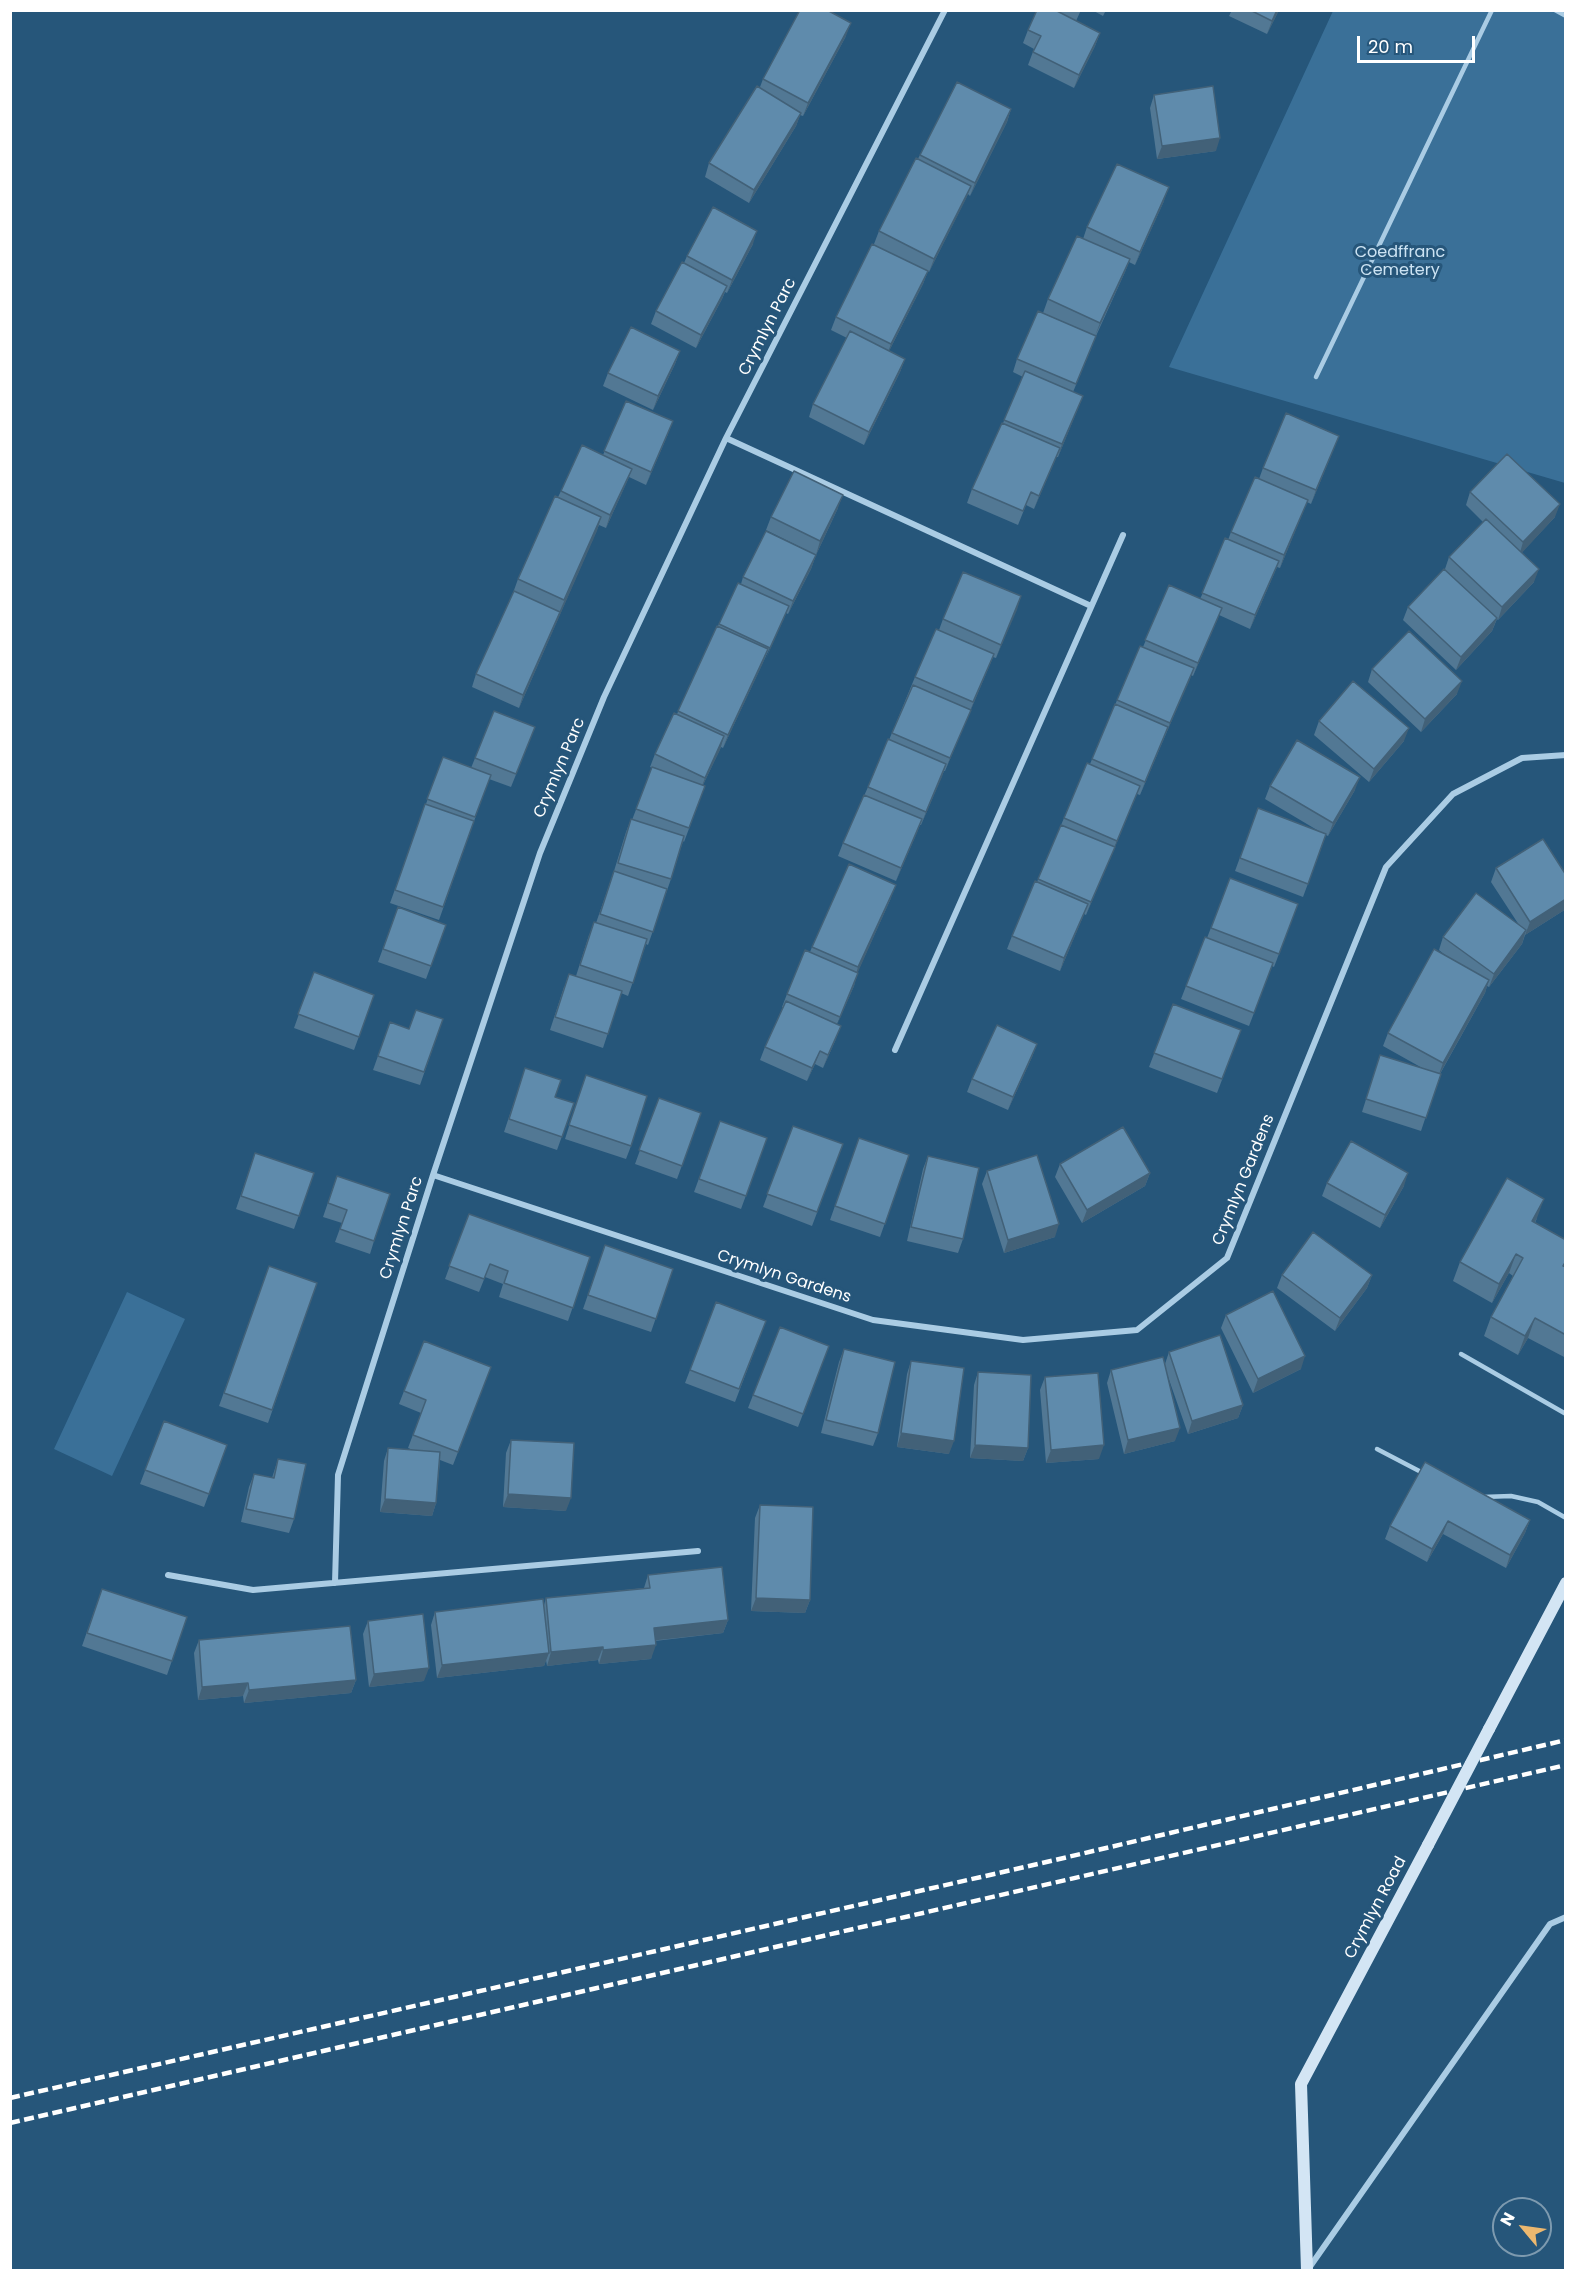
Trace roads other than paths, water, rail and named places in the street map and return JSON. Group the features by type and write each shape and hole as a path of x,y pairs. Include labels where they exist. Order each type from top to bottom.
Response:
{"street":[{"name":"Crymlyn Parc","path":"335,1583 338,1475 433,1175 540,853 604,696 726,438 945,10"},
{"path":"726,438 1091,606"},
{"path":"895,1050 1124,535"},
{"name":"Crymlyn Gardens","path":"433,1175 873,1320 1023,1340 1137,1330 1227,1258 1386,867 1453,795 1522,758 1566,754"},
{"path":"168,1575 253,1590 698,1551"},
{"name":"Crymlyn Road","path":"1307,2271 1301,2084 1566,1583"},
{"path":"1307,2271 1550,1924 1566,1917"}],"lane":[{"path":"1316,377 1492,10"},
{"path":"1555,10 1566,16"},
{"path":"1461,1354 1566,1414"},
{"path":"1377,1449 1427,1476"},
{"path":"1478,1496 1511,1496 1538,1502 1566,1518"}],"railway":[{"path":"10,2098 1038,1864 1566,1740"},
{"path":"10,2123 1566,1765"}],"park label":[{"name":"Coedffranc Cemetery","path":"1400,262"}]}
